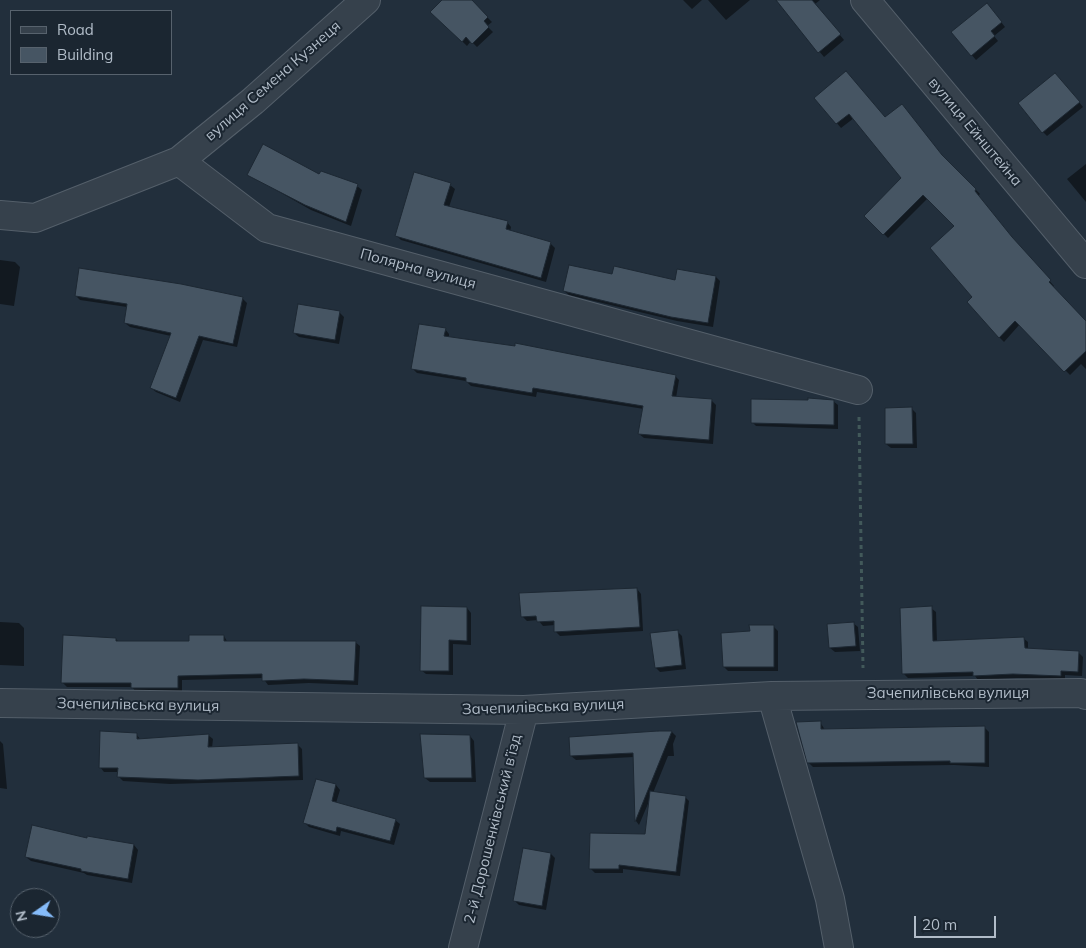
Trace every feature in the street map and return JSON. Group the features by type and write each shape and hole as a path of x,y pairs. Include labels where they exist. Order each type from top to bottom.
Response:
{"street":[{"name":"вулиця Семена Кузнеця","path":"179,161 253,100 366,0"},
{"name":"вулиця Ейнштейна","path":"865,0 1086,264"},
{"path":"0,215 35,218 179,161"},
{"name":"Полярна вулиця","path":"179,161 267,228 858,390"},
{"name":"Зачепилівська вулиця","path":"0,703 524,710 772,696 1086,694"},
{"path":"772,696 830,900 839,948"},
{"name":"2-й Дорошенківський в’їзд","path":"463,948 524,710"}],"path":[{"path":"858,390 864,694"}],"building":[{"path":"442,0 472,0 488,17 484,21 489,27 472,44 466,37 462,42 430,12"},
{"path":"776,0 812,0 841,34 818,53"},
{"path":"987,3 1002,22 991,31 995,36 971,56 951,32"},
{"path":"846,71 885,117 902,104 942,155 976,189 975,191 1012,237 1051,280 1049,282 1086,321 1086,351 1064,372 1015,321 999,338 967,302 972,297 930,248 954,226 923,195 883,235 864,216 901,178 849,114 836,124 814,98"},
{"path":"1055,73 1080,102 1042,133 1018,103"},
{"path":"263,144 319,174 321,171 358,184 346,222 305,205 247,175"},
{"path":"414,172 451,183 444,205 508,221 506,229 551,242 541,278 395,236"},
{"path":"569,265 612,274 614,266 675,280 677,269 716,276 708,323 671,317 563,291"},
{"path":"79,268 181,284 243,297 233,344 199,336 176,398 150,388 171,333 124,323 127,304 75,296"},
{"path":"298,304 340,311 335,340 293,333"},
{"path":"419,324 446,328 444,336 515,346 515,343 676,375 672,396 712,399 709,440 638,434 643,406 533,388 532,393 466,382 466,378 411,369"},
{"path":"808,398 834,400 834,425 751,423 751,399 808,400"},
{"path":"912,407 913,444 885,444 885,408"},
{"path":"637,588 640,627 554,632 554,621 537,622 536,616 521,617 519,593"},
{"path":"421,606 467,607 467,641 449,640 449,671 420,671"},
{"path":"932,606 933,641 1024,637 1025,648 1079,651 1078,672 1061,671 1061,676 1013,674 973,676 973,672 902,674 900,608"},
{"path":"854,622 856,646 829,648 827,624"},
{"path":"749,625 774,625 774,667 723,667 721,633 750,631"},
{"path":"678,630 682,665 655,668 650,633"},
{"path":"63,635 116,638 116,641 189,641 189,635 224,635 224,641 356,641 354,681 304,679 262,681 262,674 178,676 178,688 131,688 131,683 61,683"},
{"path":"821,721 821,729 985,726 985,763 950,763 950,761 807,763 796,722"},
{"path":"100,731 137,733 137,739 209,734 208,747 298,743 299,776 198,780 117,777 118,768 99,768"},
{"path":"672,731 635,822 633,753 570,756 569,737"},
{"path":"420,734 470,735 472,778 424,778"},
{"path":"316,779 336,784 332,801 396,819 390,841 337,827 336,832 303,823"},
{"path":"650,791 686,796 676,872 619,865 619,869 589,869 590,833 645,834"},
{"path":"32,825 87,838 87,836 134,844 128,879 81,871 81,869 25,857"},
{"path":"523,848 551,853 542,906 513,901"}]}
